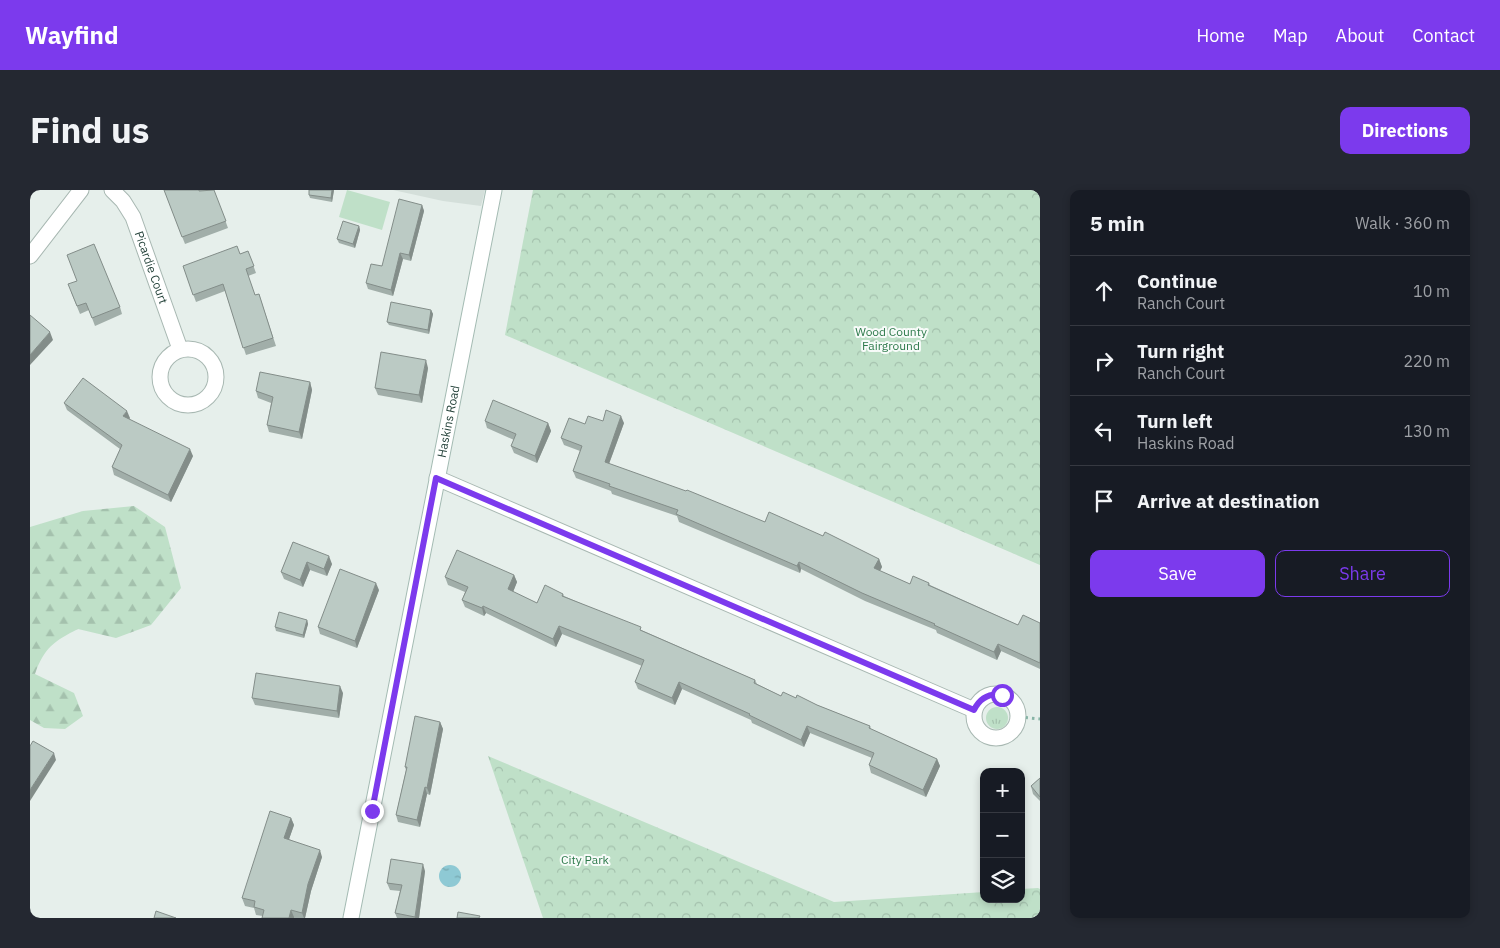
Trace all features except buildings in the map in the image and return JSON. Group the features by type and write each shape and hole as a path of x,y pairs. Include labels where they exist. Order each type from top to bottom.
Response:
{"street":[{"path":"30,256 80,190"},
{"name":"Picardie Court","path":"112,190 123,201 133,217 180,349"},
{"name":"Haskins Road","path":"351,918 494,190"},
{"path":"436,478 974,710"},
{"path":"995,694 1009,698 1014,703 1018,717 1013,731 1000,738 993,739 986,736 975,725 973,718 974,710 982,698 995,694"}],"path":[{"path":"1018,717 1040,719"}],"shaded area":[{"path":"393,190 485,190 481,206 443,201"}],"green space":[{"path":"347,190 390,202 382,230 339,217"},
{"name":"Wood County Fairground","path":"533,190 1040,190 1040,565 505,335"},
{"path":"134,506 165,527 181,588 151,625 116,638 78,629 62,637 51,646 38,665 35,674 74,693 83,716 65,729 44,728 30,720 30,527 83,511"},
{"path":"997,707 1005,710 1008,718 1005,726 997,729 989,726 986,718 989,710"},
{"name":"City Park","path":"488,756 834,902 980,892 980,903 1025,903 1025,889 1040,889 1040,918 543,918"}],"water":[{"path":"450,865 458,868 461,876 458,884 450,887 442,884 439,876 442,868"}],"route":[{"path":"372,811 436,478 974,710 982,698 988,695 1002,695"}]}
